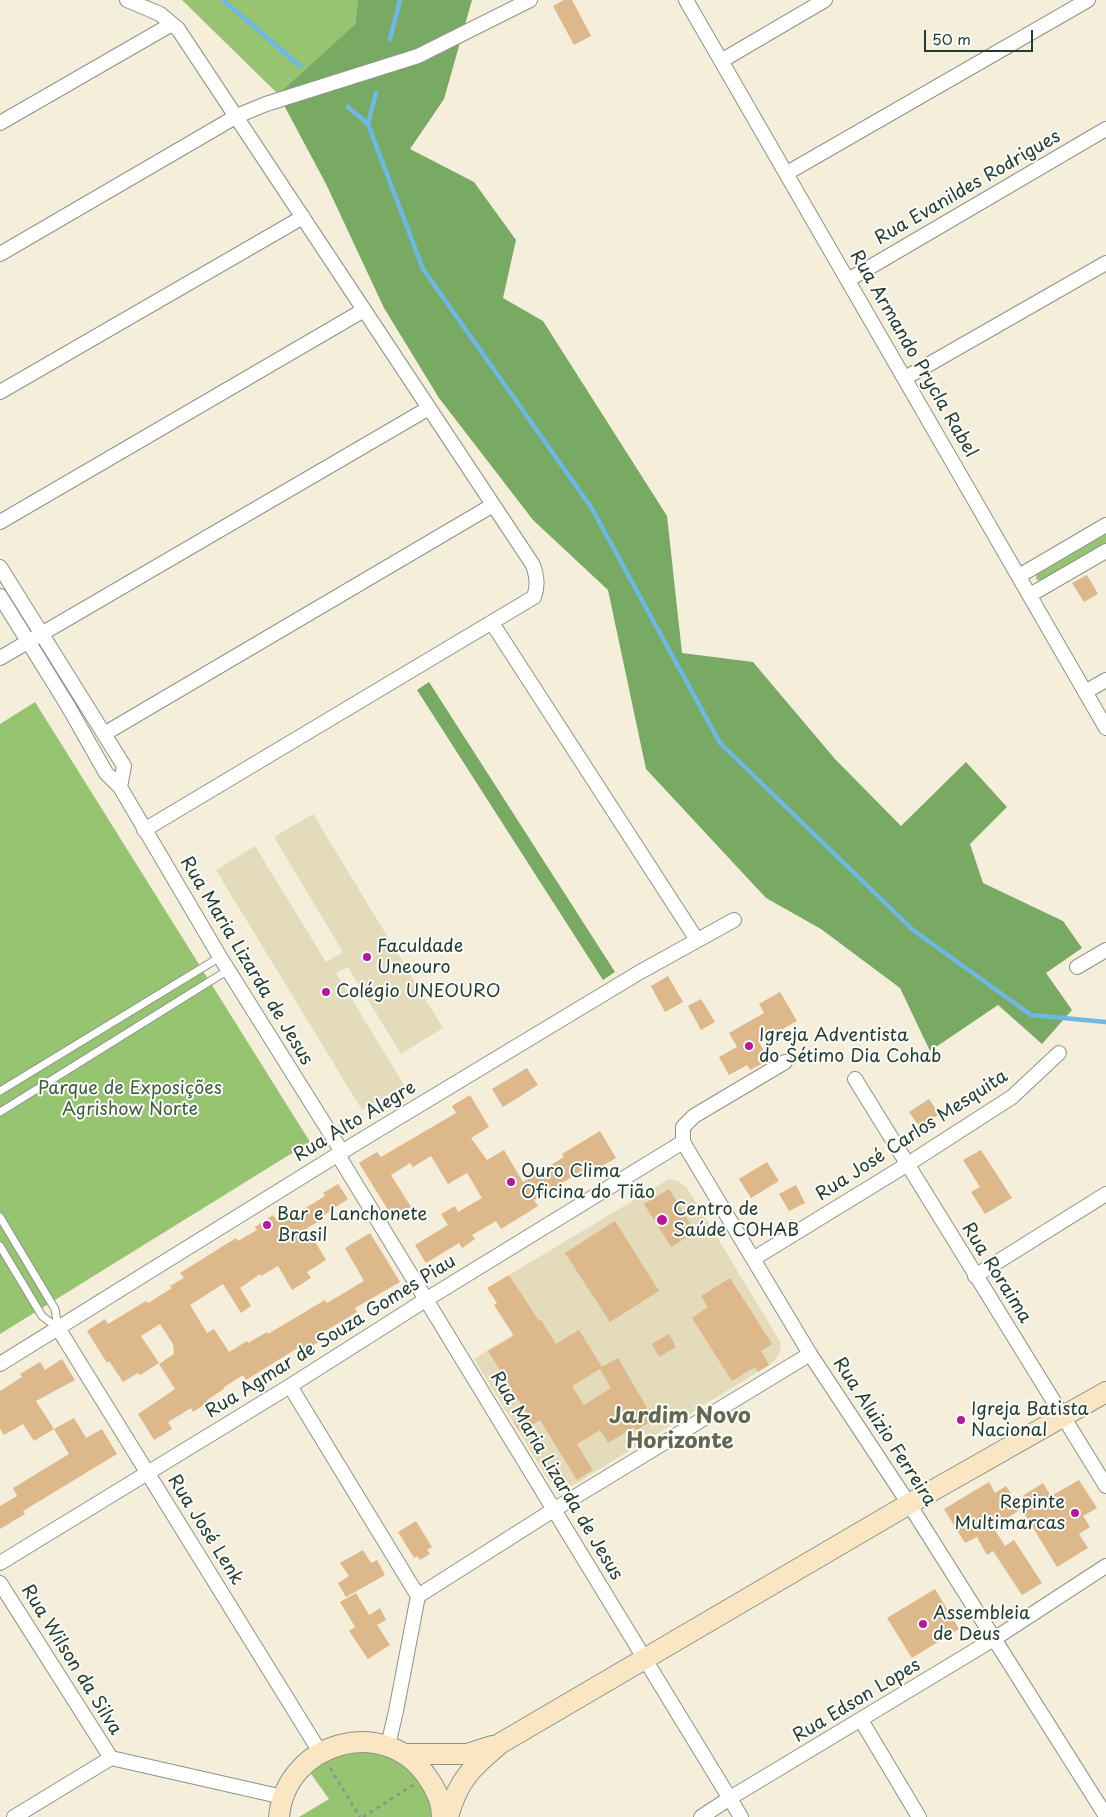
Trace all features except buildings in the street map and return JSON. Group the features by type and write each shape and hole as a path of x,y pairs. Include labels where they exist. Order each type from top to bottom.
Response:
{"street":[{"path":"127,0 160,14 178,29 533,565 537,588 534,597 144,830"},
{"path":"0,254 236,116 266,104 418,56 530,0"},
{"name":"Rua Armando Prycla Rabel","path":"686,0 1106,728"},
{"path":"721,61 825,0"},
{"path":"787,173 1088,0"},
{"path":"0,123 172,24"},
{"name":"Rua Evanildes Rodrigues","path":"848,280 1106,130"},
{"path":"0,392 303,217"},
{"path":"905,378 1106,263"},
{"path":"0,522 364,310"},
{"path":"0,658 429,408"},
{"path":"104,734 493,505"},
{"path":"1019,576 1106,525"},
{"path":"1030,595 1106,551"},
{"path":"0,567 124,766 120,788"},
{"name":"Rua Maria Lizarda de Jesus","path":"0,596 68,706 106,773 120,788 220,957 741,1817"},
{"path":"492,622 697,940"},
{"path":"1085,692 1106,680"},
{"name":"Rua Alto Alegre","path":"0,1364 340,1153 640,972 734,920"},
{"path":"1077,967 1106,950"},
{"name":"Rua José Carlos Mesquita","path":"753,1258 908,1164 1012,1097 1059,1053"},
{"path":"683,1142 683,1127 694,1116 786,1062"},
{"name":"Rua Roraima","path":"855,1079 1106,1486"},
{"name":"Rua Aluizio Ferreira","path":"683,1142 810,1354 909,1504 1106,1816"},
{"name":"Rua Agmar de Souza Gomes Piau","path":"0,1564 683,1142"},
{"path":"975,1276 1106,1194"},
{"name":"Rua José Lenk","path":"58,1328 320,1752"},
{"path":"418,1596 555,1509 810,1354"},
{"path":"290,1386 418,1596 396,1711 396,1750"},
{"path":"448,1817 457,1790 470,1770 501,1743 909,1504 1106,1392"},
{"name":"Rua Edson Lopes","path":"701,1817 994,1640 1106,1566"},
{"name":"Rua Wilson da Silva","path":"0,1583 111,1758"},
{"path":"861,1720 919,1817"},
{"path":"279,1817 280,1806 288,1785 301,1766 320,1752 340,1744 362,1741 396,1750 467,1754 501,1743"},
{"path":"396,1750 423,1770 436,1789 442,1817"},
{"path":"14,1817 111,1758 284,1797"}],"lane":[{"path":"0,1091 220,957"},
{"path":"0,1112 228,970"},
{"path":"1,1222 55,1309 58,1328"},
{"path":"0,1246 42,1316 58,1328"}],"path":[{"path":"320,1752 361,1817 427,1776"}],"shaded area":[{"name":"Faculdade Uneouro","path":"313,814 443,1028 401,1054 348,967 336,973 404,1085 362,1110 216,870 255,846 326,962 343,952 274,837"},
{"path":"669,1179 678,1181 687,1188 778,1338 781,1344 780,1351 776,1359 769,1365 572,1486 557,1486 548,1479 474,1359 537,1319 509,1275"}],"green space":[{"path":"182,0 358,0 355,24 278,94"},
{"path":"358,0 472,0 444,99 410,149 474,182 516,240 503,298 543,321 667,516 682,653 753,662 835,759 901,826 966,762 1007,807 970,844 983,883 1063,921 1082,948 1046,973 1072,1010 1042,1044 998,1005 930,1051 900,988 821,929 766,898 646,769 608,590 533,520 439,398 384,308 326,184 278,94 355,24"},
{"path":"1106,534 1106,543 1040,581 1036,579 1037,574"},
{"path":"429,682 615,972 603,980 417,690"},
{"name":"Parque de Exposições Agrishow Norte","path":"35,702 310,1142 0,1334 0,724"},
{"path":"367,1751 391,1757 413,1774 428,1799 432,1817 299,1817 329,1799 309,1771 343,1752"}],"waterway":[{"path":"223,0 300,66"},
{"path":"390,39 400,0"},
{"path":"376,93 368,124 423,269 591,507 720,743 913,930 1031,1015 1106,1022"},
{"path":"348,107 368,124"}],"place":[{"name":"Faculdade Uneouro","path":"367,957"},
{"name":"Colégio UNEOURO","path":"326,992"},
{"name":"Igreja Adventista do Sétimo Dia Cohab","path":"749,1046"},
{"name":"Ouro Clima Oficina do Tião","path":"511,1182"},
{"name":"Centro de Saúde COHAB","path":"662,1220"},
{"name":"Bar e Lanchonete Brasil","path":"267,1225"},
{"name":"Igreja Batista Nacional","path":"961,1420"},
{"name":"Repinte Multimarcas","path":"1075,1513"},
{"name":"Assembleia de Deus","path":"923,1624"}],"district":[{"name":"Jardim Novo Horizonte","path":"680,1430"}]}
